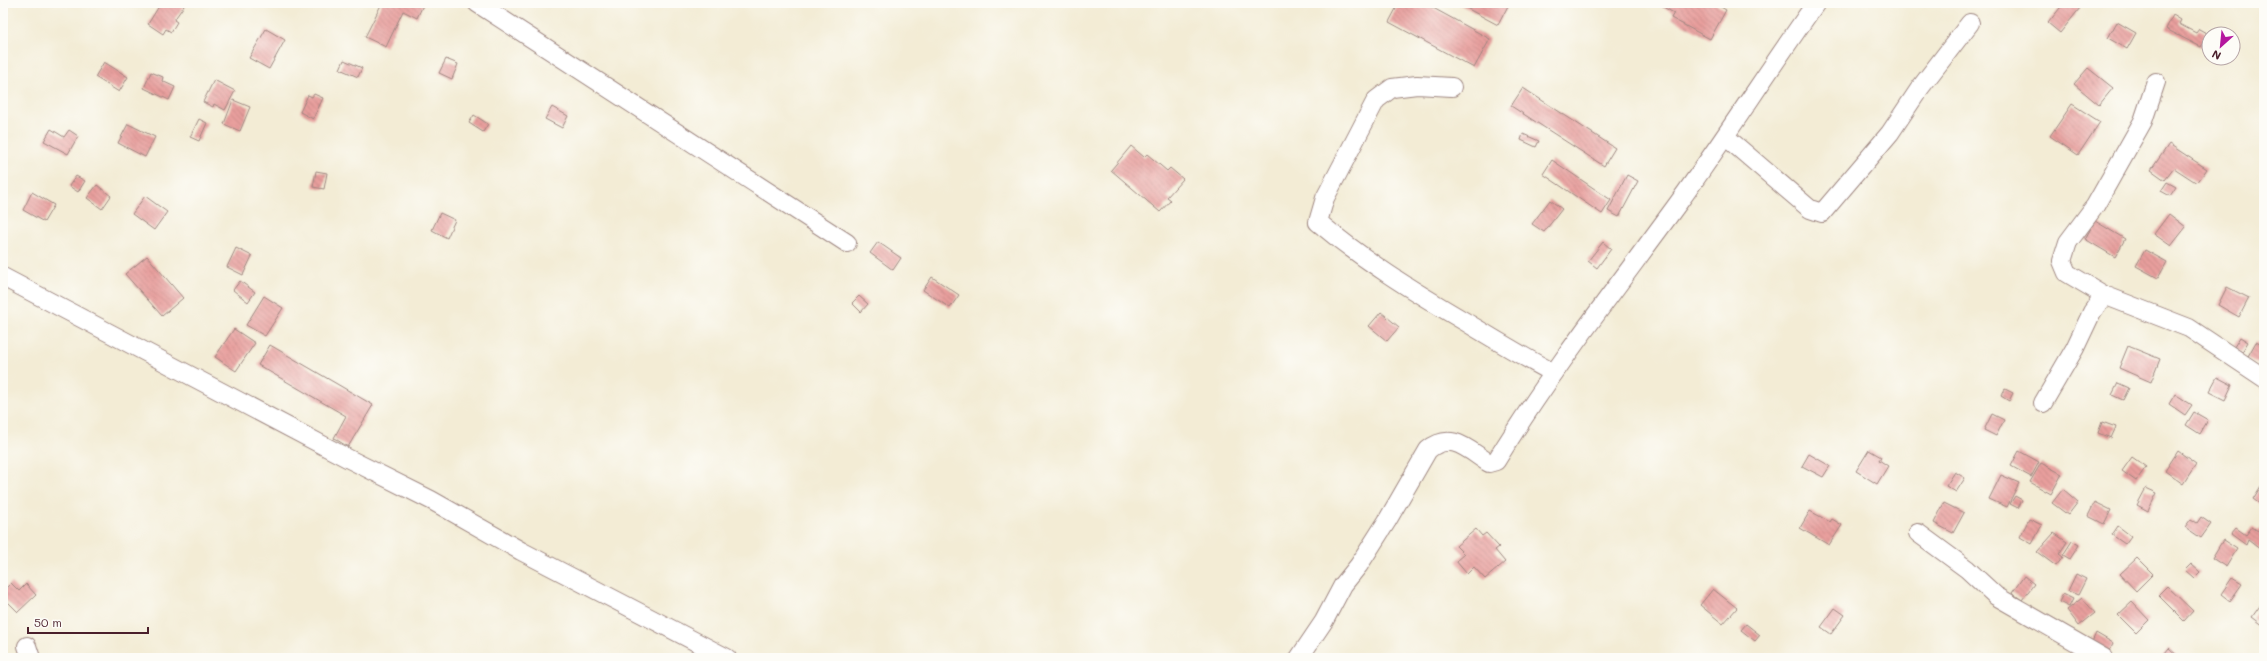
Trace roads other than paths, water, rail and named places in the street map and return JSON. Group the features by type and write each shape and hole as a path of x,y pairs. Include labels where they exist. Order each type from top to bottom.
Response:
{"street":[{"path":"477,3 848,243"},
{"path":"1299,658 1324,621 1343,585 1359,565 1387,521 1428,450 1437,442 1446,440 1459,444 1489,463 1496,461 1554,373 1726,137 1760,83 1816,3"},
{"path":"1726,137 1810,209 1822,213 1890,132 1920,88 1970,23"},
{"path":"2156,82 2142,121 2096,206 2068,242 2062,261 2067,273 2104,295 2189,328 2264,378"},
{"path":"1452,87 1417,85 1392,88 1376,100 1325,198 1318,222 1344,244 1407,287 1514,353 1554,373"},
{"path":"3,277 342,455 431,500 521,551 727,658"},
{"path":"2042,403 2075,348 2092,312 2104,295"},
{"path":"1918,533 1967,569 1996,596 2104,658"}]}
